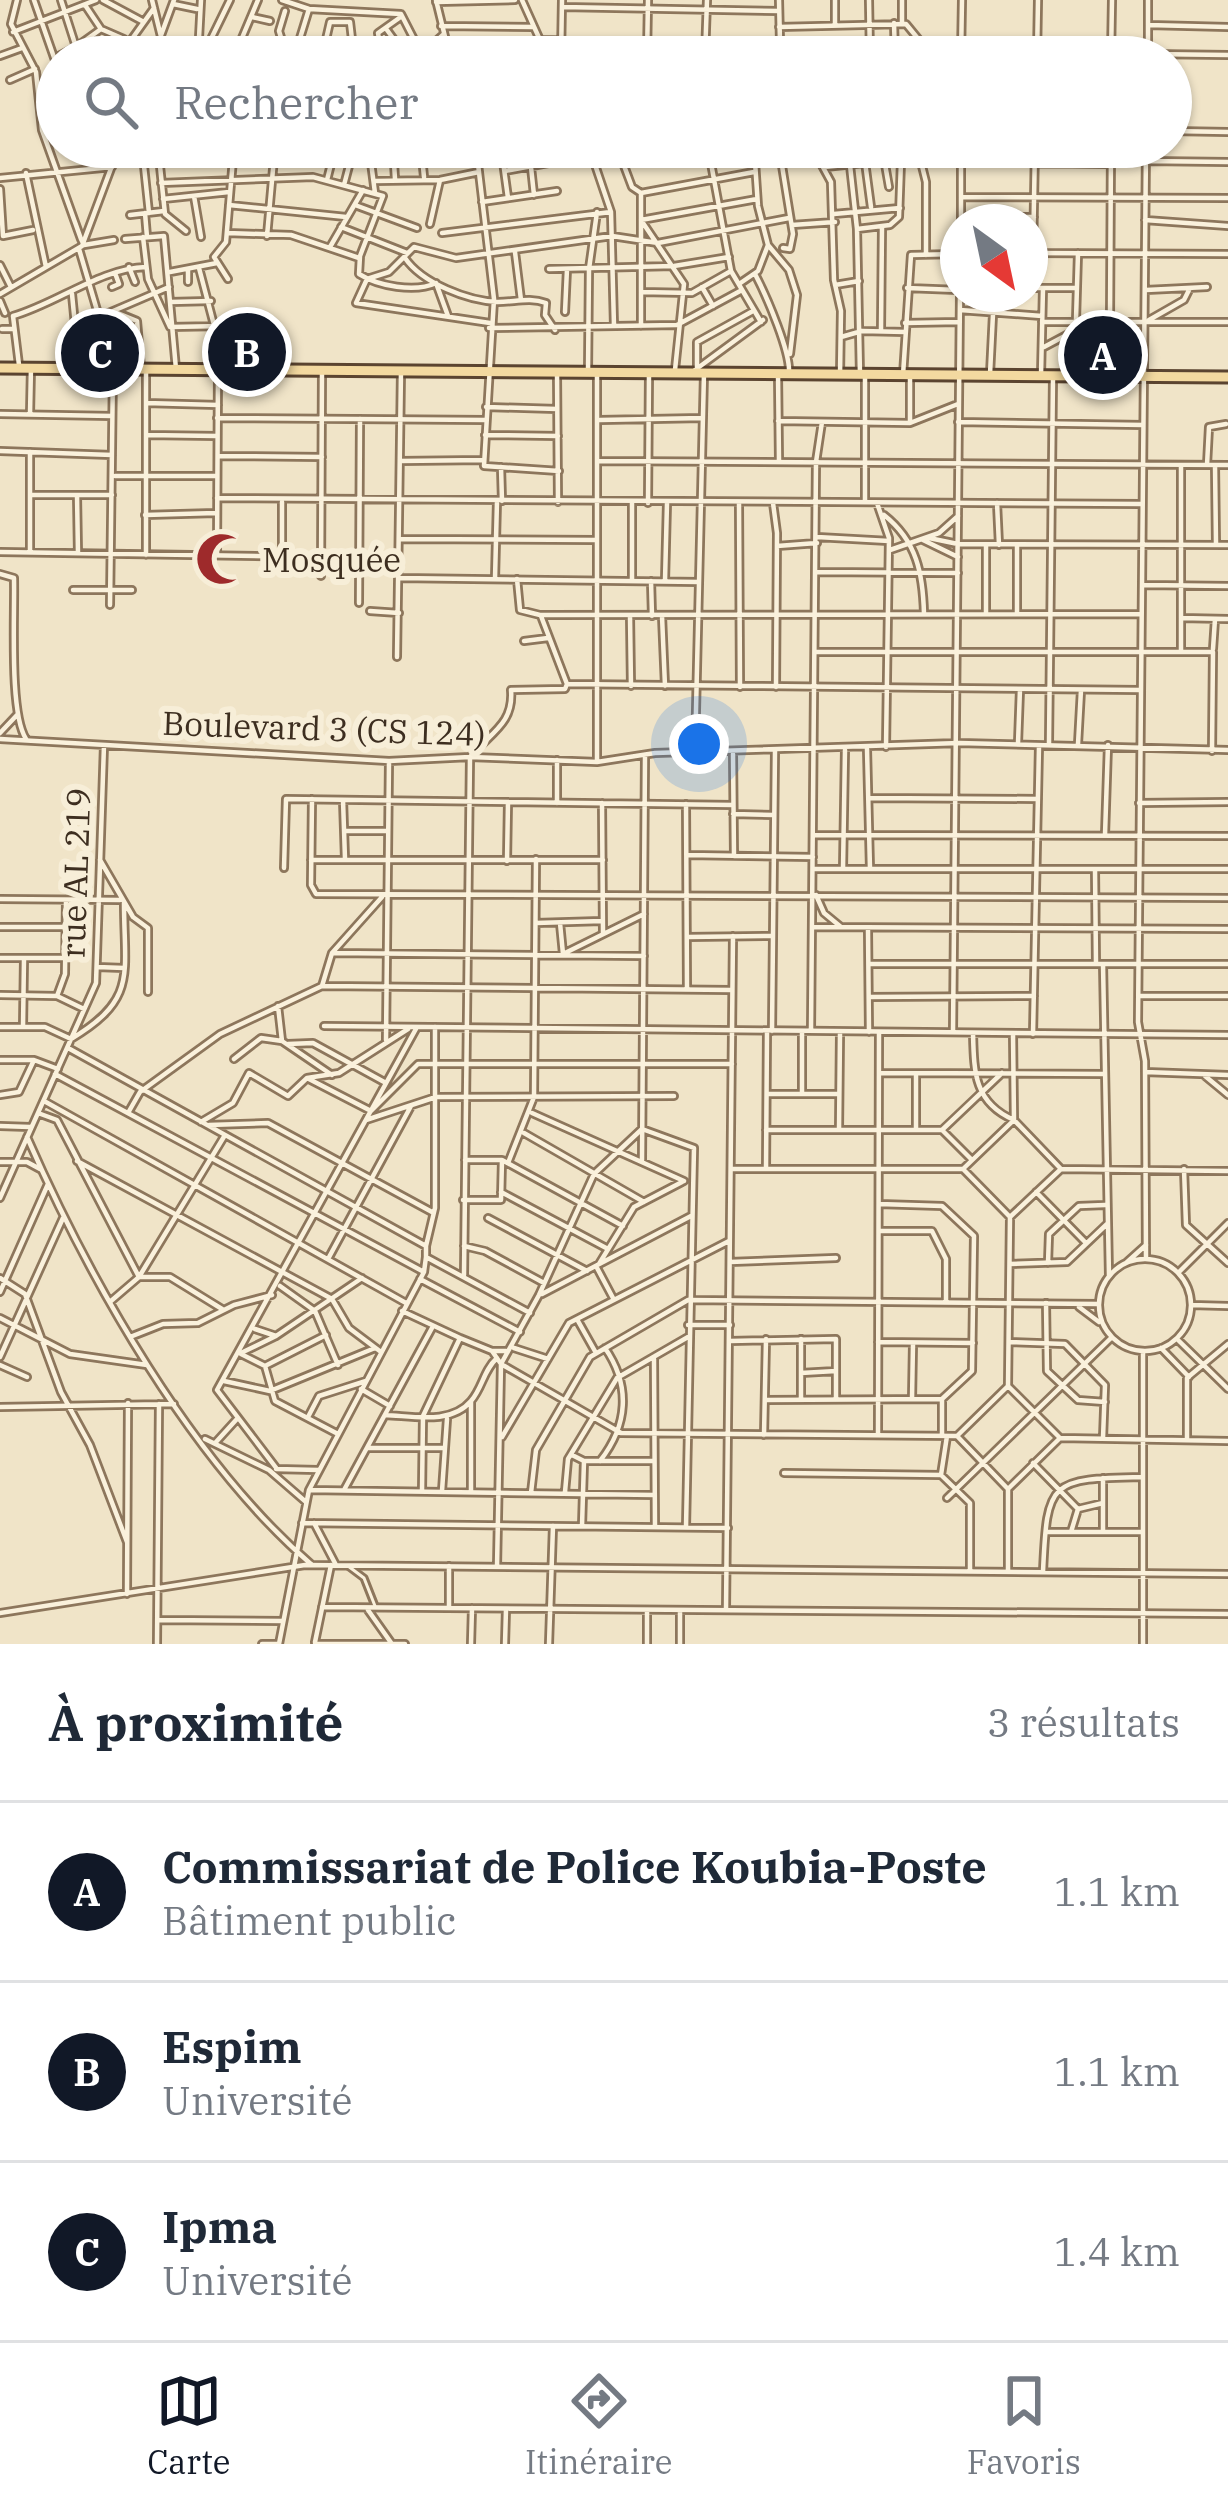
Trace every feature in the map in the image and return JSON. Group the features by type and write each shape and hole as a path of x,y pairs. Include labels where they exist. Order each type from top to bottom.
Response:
{"main road":[{"path":"0,368 1228,377"}],"street":[{"path":"34,0 47,36"},
{"path":"61,0 72,36"},
{"path":"13,32 99,0 142,21"},
{"path":"198,36 201,0"},
{"path":"212,36 230,0"},
{"path":"243,36 258,0"},
{"path":"282,0 401,15"},
{"path":"335,0 335,9"},
{"path":"363,0 363,9"},
{"path":"395,0 412,36"},
{"path":"444,34 436,1 519,0 538,36"},
{"path":"678,0 678,9"},
{"path":"706,0 706,36"},
{"path":"729,0 729,10"},
{"path":"752,0 752,10"},
{"path":"779,0 780,36"},
{"path":"835,0 835,24"},
{"path":"869,0 870,36"},
{"path":"902,0 902,24"},
{"path":"962,0 962,36"},
{"path":"1037,36 1038,0"},
{"path":"1111,36 1112,0"},
{"path":"1148,0 1148,36"},
{"path":"16,1 13,32 36,81"},
{"path":"162,35 174,2 197,9"},
{"path":"130,36 153,4"},
{"path":"153,4 162,35"},
{"path":"563,36 562,4 779,11"},
{"path":"647,36 648,4"},
{"path":"85,5 101,29 118,36"},
{"path":"300,36 306,6"},
{"path":"282,36 285,11"},
{"path":"379,36 401,15"},
{"path":"251,17 270,21"},
{"path":"326,36 330,22 350,22 353,36"},
{"path":"778,27 894,23 902,24 913,36"},
{"path":"894,23 894,36"},
{"path":"1148,25 1228,27"},
{"path":"441,26 532,26"},
{"path":"386,28 392,36"},
{"path":"91,36 101,29"},
{"path":"0,56 22,47"},
{"path":"1192,55 1228,55"},
{"path":"10,80 34,69"},
{"path":"1192,131 1228,132"},
{"path":"1192,162 1228,162"},
{"path":"0,178 84,168"},
{"path":"81,247 112,168"},
{"path":"144,168 146,267 170,327"},
{"path":"160,168 164,211 186,230"},
{"path":"228,279 214,257 225,246 232,168"},
{"path":"267,236 273,168"},
{"path":"327,181 330,168"},
{"path":"344,185 348,168"},
{"path":"373,168 375,193"},
{"path":"394,168 394,179"},
{"path":"423,168 424,179"},
{"path":"479,168 494,302 484,466 559,471"},
{"path":"504,168 508,198"},
{"path":"505,171 524,168"},
{"path":"531,168 534,195"},
{"path":"596,168 611,212 614,326"},
{"path":"625,168 632,187 641,193 755,172"},
{"path":"712,168 731,271 761,322"},
{"path":"755,168 768,245 787,266 797,295 783,374 779,461"},
{"path":"782,168 790,222 790,249 783,248"},
{"path":"825,168 835,222 840,375"},
{"path":"847,168 857,229 865,503"},
{"path":"865,168 871,208"},
{"path":"885,168 889,187"},
{"path":"857,229 895,222 901,168"},
{"path":"922,168 926,255"},
{"path":"961,168 961,204"},
{"path":"1034,204 1035,168"},
{"path":"1111,168 1117,376"},
{"path":"1146,168 1138,747 1138,996 1145,1072 1146,1259"},
{"path":"56,169 72,195 109,369 110,605"},
{"path":"375,181 440,180 479,172"},
{"path":"26,173 46,268"},
{"path":"161,183 231,177 327,181 375,193 385,197 359,258 358,274 419,288 436,283"},
{"path":"430,224 440,180"},
{"path":"0,189 4,237 35,230"},
{"path":"330,247 363,190"},
{"path":"482,202 557,191"},
{"path":"163,199 230,192"},
{"path":"640,326 641,193"},
{"path":"194,196 201,237"},
{"path":"961,196 1228,198"},
{"path":"641,220 757,199"},
{"path":"229,205 346,218"},
{"path":"355,205 417,228"},
{"path":"834,214 900,208"},
{"path":"130,215 164,211"},
{"path":"597,212 589,268 589,329 599,420 597,762"},
{"path":"442,232 611,212"},
{"path":"641,220 674,266 684,294 675,374"},
{"path":"1144,220 1228,226"},
{"path":"367,279 389,272 414,247 451,258 612,236 658,243 763,223 835,222"},
{"path":"341,226 406,255 413,270 436,283 494,302 546,303 545,315 555,330"},
{"path":"881,331 882,226"},
{"path":"227,233 291,235 359,258"},
{"path":"124,239 164,236 176,369"},
{"path":"5,313 0,297 11,287 81,247 114,240"},
{"path":"367,279 358,307 555,330 677,326 755,274 768,245"},
{"path":"514,250 521,300"},
{"path":"1048,254 1228,254"},
{"path":"1076,322 1078,254"},
{"path":"910,423 905,327 911,255 940,255"},
{"path":"549,269 674,266 729,257"},
{"path":"168,272 217,263"},
{"path":"0,265 11,287"},
{"path":"30,414 13,316 129,267 146,267"},
{"path":"129,267 134,282"},
{"path":"200,268 212,301 214,325"},
{"path":"188,269 188,282"},
{"path":"565,312 567,269"},
{"path":"641,292 684,294 731,271"},
{"path":"112,287 119,284 115,274"},
{"path":"755,274 790,355"},
{"path":"835,285 859,281"},
{"path":"436,283 448,317"},
{"path":"99,317 169,286"},
{"path":"702,287 713,306"},
{"path":"1145,290 1207,287"},
{"path":"907,288 940,291"},
{"path":"1048,288 1078,288"},
{"path":"1145,322 1184,300 1190,288"},
{"path":"72,294 79,368"},
{"path":"170,302 212,301"},
{"path":"694,752 703,418 697,342 753,311"},
{"path":"953,1033 960,312"},
{"path":"990,374 993,312 1076,322 1228,322"},
{"path":"1042,312 1052,423 1049,743"},
{"path":"113,313 114,326"},
{"path":"113,313 137,321 144,369 146,555"},
{"path":"697,372 770,314"},
{"path":"841,337 959,322"},
{"path":"1042,348 1091,322"},
{"path":"170,327 222,327 217,555"},
{"path":"2,329 14,329"},
{"path":"321,576 322,370"},
{"path":"397,657 400,371"},
{"path":"557,373 558,502"},
{"path":"648,502 649,373"},
{"path":"146,403 218,405"},
{"path":"778,421 910,423 958,404"},
{"path":"486,407 557,409"},
{"path":"0,414 112,416"},
{"path":"217,418 486,420"},
{"path":"599,420 703,418"},
{"path":"359,603 360,419"},
{"path":"812,1031 816,462 822,422"},
{"path":"958,422 1143,425"},
{"path":"1216,545 1209,427 1226,424"},
{"path":"146,435 217,436"},
{"path":"485,435 557,436"},
{"path":"0,451 112,455"},
{"path":"30,452 30,552"},
{"path":"217,456 322,457"},
{"path":"400,461 484,460"},
{"path":"599,460 1228,465"},
{"path":"1181,465 1181,652"},
{"path":"495,579 501,467"},
{"path":"112,476 217,476"},
{"path":"31,495 112,495"},
{"path":"77,495 78,553"},
{"path":"217,498 1142,504"},
{"path":"281,499 282,556"},
{"path":"632,502 632,581"},
{"path":"665,582 667,503"},
{"path":"739,503 740,687"},
{"path":"772,503 777,546 776,687"},
{"path":"877,503 910,543 923,573 924,614"},
{"path":"997,503 998,545"},
{"path":"146,514 216,513"},
{"path":"884,515 889,541 886,746"},
{"path":"888,551 926,539 958,517"},
{"path":"399,539 596,540"},
{"path":"926,539 986,545 1228,545"},
{"path":"926,539 958,557"},
{"path":"777,546 817,540 889,541"},
{"path":"986,545 986,614"},
{"path":"1017,545 1017,614"},
{"path":"0,552 321,557"},
{"path":"816,572 958,573"},
{"path":"0,574 14,578 24,740"},
{"path":"399,578 700,582"},
{"path":"517,579 520,610 540,615 1141,614"},
{"path":"651,581 652,616"},
{"path":"1141,585 1228,586"},
{"path":"74,590 132,590"},
{"path":"370,611 399,613"},
{"path":"464,1275 470,757 513,711 511,690 565,689 540,615"},
{"path":"630,616 631,686"},
{"path":"662,616 665,686"},
{"path":"1181,618 1228,619"},
{"path":"1212,751 1215,619"},
{"path":"524,641 549,638"},
{"path":"815,652 1213,652"},
{"path":"567,684 1140,690"},
{"path":"1018,743 1020,689"},
{"path":"1078,744 1081,690"},
{"path":"0,736 19,710"},
{"name":"Boulevard 3 (CS 124)","path":"0,736 389,760 470,757 597,762 694,752 959,743 1228,750"},
{"path":"1033,1034 1040,743"},
{"name":"rue AL 219","path":"1,1192 71,1040 97,967 104,745"},
{"path":"1105,836 1108,745"},
{"path":"867,748 870,869"},
{"path":"842,869 845,750"},
{"path":"766,1169 775,751"},
{"path":"733,753 734,856"},
{"path":"642,1160 645,755"},
{"path":"386,1040 389,760"},
{"path":"556,802 557,760"},
{"path":"870,798 1038,799"},
{"path":"284,868 286,799 733,805"},
{"path":"311,799 311,889 316,894 1228,898"},
{"path":"343,800 345,859"},
{"path":"507,861 508,802"},
{"path":"1139,803 1228,802"},
{"path":"602,803 603,934"},
{"path":"686,804 687,989"},
{"path":"733,814 773,815"},
{"path":"344,830 387,831"},
{"path":"813,835 1228,836"},
{"path":"686,855 813,857"},
{"path":"100,860 124,902 148,928 148,992"},
{"path":"311,860 603,860"},
{"path":"463,1200 501,1200 505,1161 532,1113 536,860"},
{"path":"813,869 1228,869"},
{"path":"1095,869 1105,1035 1109,1276 1098,1304 1103,1325"},
{"path":"322,986 332,953 387,894"},
{"path":"814,895 824,913 841,927"},
{"path":"0,899 124,902"},
{"path":"57,996 66,958 66,899"},
{"path":"0,1028 45,1027 71,1040 110,1016 123,986 124,902"},
{"path":"563,953 644,914"},
{"path":"536,923 603,921"},
{"path":"560,922 563,953"},
{"path":"0,927 66,927"},
{"path":"812,927 1228,929"},
{"path":"868,927 869,1032"},
{"path":"726,1610 733,936"},
{"path":"687,937 772,936"},
{"path":"332,953 644,956"},
{"path":"0,958 66,958"},
{"path":"23,1027 24,959"},
{"path":"869,964 1228,964"},
{"path":"97,967 124,968"},
{"path":"128,1113 143,1090 220,1034 322,986 732,990"},
{"path":"0,995 57,996 84,1009"},
{"path":"869,998 1034,996"},
{"path":"1138,996 1228,996"},
{"path":"278,1006 284,1042 332,1075"},
{"path":"324,1026 1228,1035"},
{"path":"204,1124 233,1103 249,1073 288,1096 307,1078 332,1075 415,1027"},
{"path":"306,1502 273,1469 217,1393 415,1027"},
{"path":"262,1644 279,1644 306,1502 317,1470 422,1275 432,1212 435,1027"},
{"path":"802,1031 802,1094"},
{"path":"839,1130 840,1032"},
{"path":"878,1436 879,1033"},
{"path":"973,1033 974,1073 981,1094 1014,1120 1060,1169"},
{"path":"731,1169 963,1168 1014,1120 1013,1034"},
{"path":"234,1059 261,1038 313,1043 386,1083"},
{"path":"67,1048 426,1246"},
{"path":"0,1060 34,1060 57,1072 345,1229 520,1332"},
{"path":"0,1095 19,1092 34,1060"},
{"path":"371,1111 418,1064 732,1064"},
{"path":"1145,1072 1228,1075"},
{"path":"879,1073 1105,1074"},
{"path":"916,1073 916,1130"},
{"path":"766,1130 942,1130 1002,1073"},
{"path":"1202,1074 1228,1095"},
{"path":"307,1078 371,1111"},
{"path":"766,1094 839,1094"},
{"path":"366,1120 436,1096 674,1096"},
{"path":"44,1100 406,1303"},
{"path":"328,1259 412,1105"},
{"path":"38,1113 57,1120 139,1277"},
{"path":"532,1113 684,1181"},
{"path":"204,1124 268,1123 432,1212"},
{"path":"0,1126 32,1127"},
{"path":"471,1492 471,1401 486,1367 509,1350 520,1332 594,1174 642,1129"},
{"path":"642,1129 694,1148 686,1527"},
{"path":"942,1130 972,1160"},
{"path":"522,1133 644,1202"},
{"path":"111,1300 139,1277 226,1135"},
{"path":"27,1137 63,1218 129,1338 202,1437 312,1565"},
{"path":"464,1160 505,1161 623,1226"},
{"path":"77,1161 332,1299 350,1328 378,1350"},
{"path":"0,1162 42,1170"},
{"path":"402,1311 497,1358 622,1433 957,1436 1008,1386 1009,1342 1010,1217 963,1168"},
{"path":"1010,1217 1060,1169 1228,1171"},
{"path":"1184,1169 1186,1225 1228,1263"},
{"path":"598,1265 644,1202 692,1177"},
{"path":"0,1292 48,1184"},
{"path":"501,1192 608,1250"},
{"path":"1036,1192 1086,1243"},
{"path":"765,1400 942,1400 972,1371 974,1236 942,1206 879,1204"},
{"path":"1048,1263 1049,1234 1079,1206 1106,1205"},
{"path":"539,1295 691,1216"},
{"path":"27,1377 0,1361 63,1218"},
{"path":"488,1218 587,1271"},
{"path":"1178,1273 1228,1223"},
{"path":"1010,1264 1067,1262 1107,1224"},
{"path":"879,1231 932,1231 946,1259 946,1302"},
{"path":"499,1442 577,1319 730,1240"},
{"path":"1109,1276 1146,1245"},
{"path":"464,1246 484,1251 544,1283"},
{"path":"426,1257 530,1313"},
{"path":"730,1262 836,1258"},
{"path":"1076,1304 1112,1338 1143,1352 1177,1339 1192,1305 1178,1273 1146,1259 1126,1263"},
{"path":"598,1265 615,1300"},
{"path":"139,1277 170,1277 222,1310"},
{"path":"241,1353 276,1336 362,1278"},
{"path":"2,1280 26,1299 127,1542"},
{"path":"278,1284 315,1311 338,1365"},
{"path":"129,1338 163,1324 198,1323 222,1310 272,1295"},
{"path":"531,1493 536,1450 596,1353 688,1300 1098,1304"},
{"path":"1046,1304 1047,1371 1078,1400 1105,1402"},
{"path":"1192,1305 1228,1306"},
{"path":"0,1318 70,1354 148,1365"},
{"path":"577,1319 596,1353"},
{"path":"688,1324 730,1325"},
{"path":"254,1328 276,1336"},
{"path":"344,1490 432,1328"},
{"path":"265,1366 326,1335"},
{"path":"565,1493 571,1454 622,1373 688,1337"},
{"path":"422,1491 423,1416 460,1338"},
{"path":"947,1498 1112,1338"},
{"path":"801,1339 801,1400"},
{"path":"730,1341 836,1339 836,1400"},
{"path":"1177,1339 1228,1389"},
{"path":"764,1435 766,1340"},
{"path":"878,1342 973,1342"},
{"path":"912,1399 913,1342"},
{"path":"1009,1342 1065,1344 1106,1385 1102,1438"},
{"path":"1187,1439 1189,1377 1228,1344"},
{"path":"600,1461 622,1433 622,1373 604,1347"},
{"path":"1161,1348 1189,1377"},
{"path":"222,1381 270,1391 378,1350"},
{"path":"497,1358 509,1350 548,1359"},
{"path":"1143,1352 1143,1644"},
{"path":"241,1353 265,1366"},
{"path":"655,1357 655,1527"},
{"path":"496,1567 497,1358"},
{"path":"265,1366 275,1401 338,1434"},
{"path":"801,1373 836,1371"},
{"path":"308,1418 319,1396 365,1381"},
{"path":"1008,1386 1060,1438"},
{"path":"361,1389 390,1406"},
{"path":"941,1475 942,1400"},
{"path":"386,1415 447,1417 471,1401"},
{"path":"127,1594 128,1403"},
{"path":"158,1644 159,1404"},
{"path":"0,1407 176,1404"},
{"path":"442,1492 447,1417"},
{"path":"215,1443 236,1420"},
{"path":"957,1436 1008,1489"},
{"path":"202,1437 273,1469 317,1470"},
{"path":"1008,1572 1008,1489 1060,1438 1227,1440"},
{"path":"368,1448 445,1448"},
{"path":"571,1454 584,1461 655,1461"},
{"path":"582,1526 584,1461"},
{"path":"1033,1463 1078,1509"},
{"path":"784,1473 941,1475 970,1504 970,1571"},
{"path":"1043,1572 1046,1506 1060,1490 1080,1478 1143,1477"},
{"path":"1103,1478 1103,1532"},
{"path":"309,1490 655,1495"},
{"path":"1078,1509 1103,1503"},
{"path":"1071,1532 1078,1509"},
{"path":"302,1523 728,1528"},
{"path":"314,1523 333,1565 315,1644 405,1644"},
{"path":"549,1644 553,1526"},
{"path":"1045,1532 1143,1532"},
{"path":"0,1612 312,1565 1228,1574"},
{"path":"348,1565 364,1578 376,1608"},
{"path":"449,1566 449,1608"},
{"path":"322,1607 1228,1614"},
{"path":"367,1608 392,1644"},
{"path":"471,1644 472,1608"},
{"path":"505,1644 506,1609"},
{"path":"647,1610 647,1644"},
{"path":"680,1610 680,1644"},
{"path":"158,1620 283,1621"}],"place":[{"name":"Espim","path":"247,352"},
{"name":"Ipma","path":"100,353"},
{"name":"Commissariat de Police Koubia-Poste","path":"1103,355"},
{"name":"Mosquée","path":"222,559"}]}
